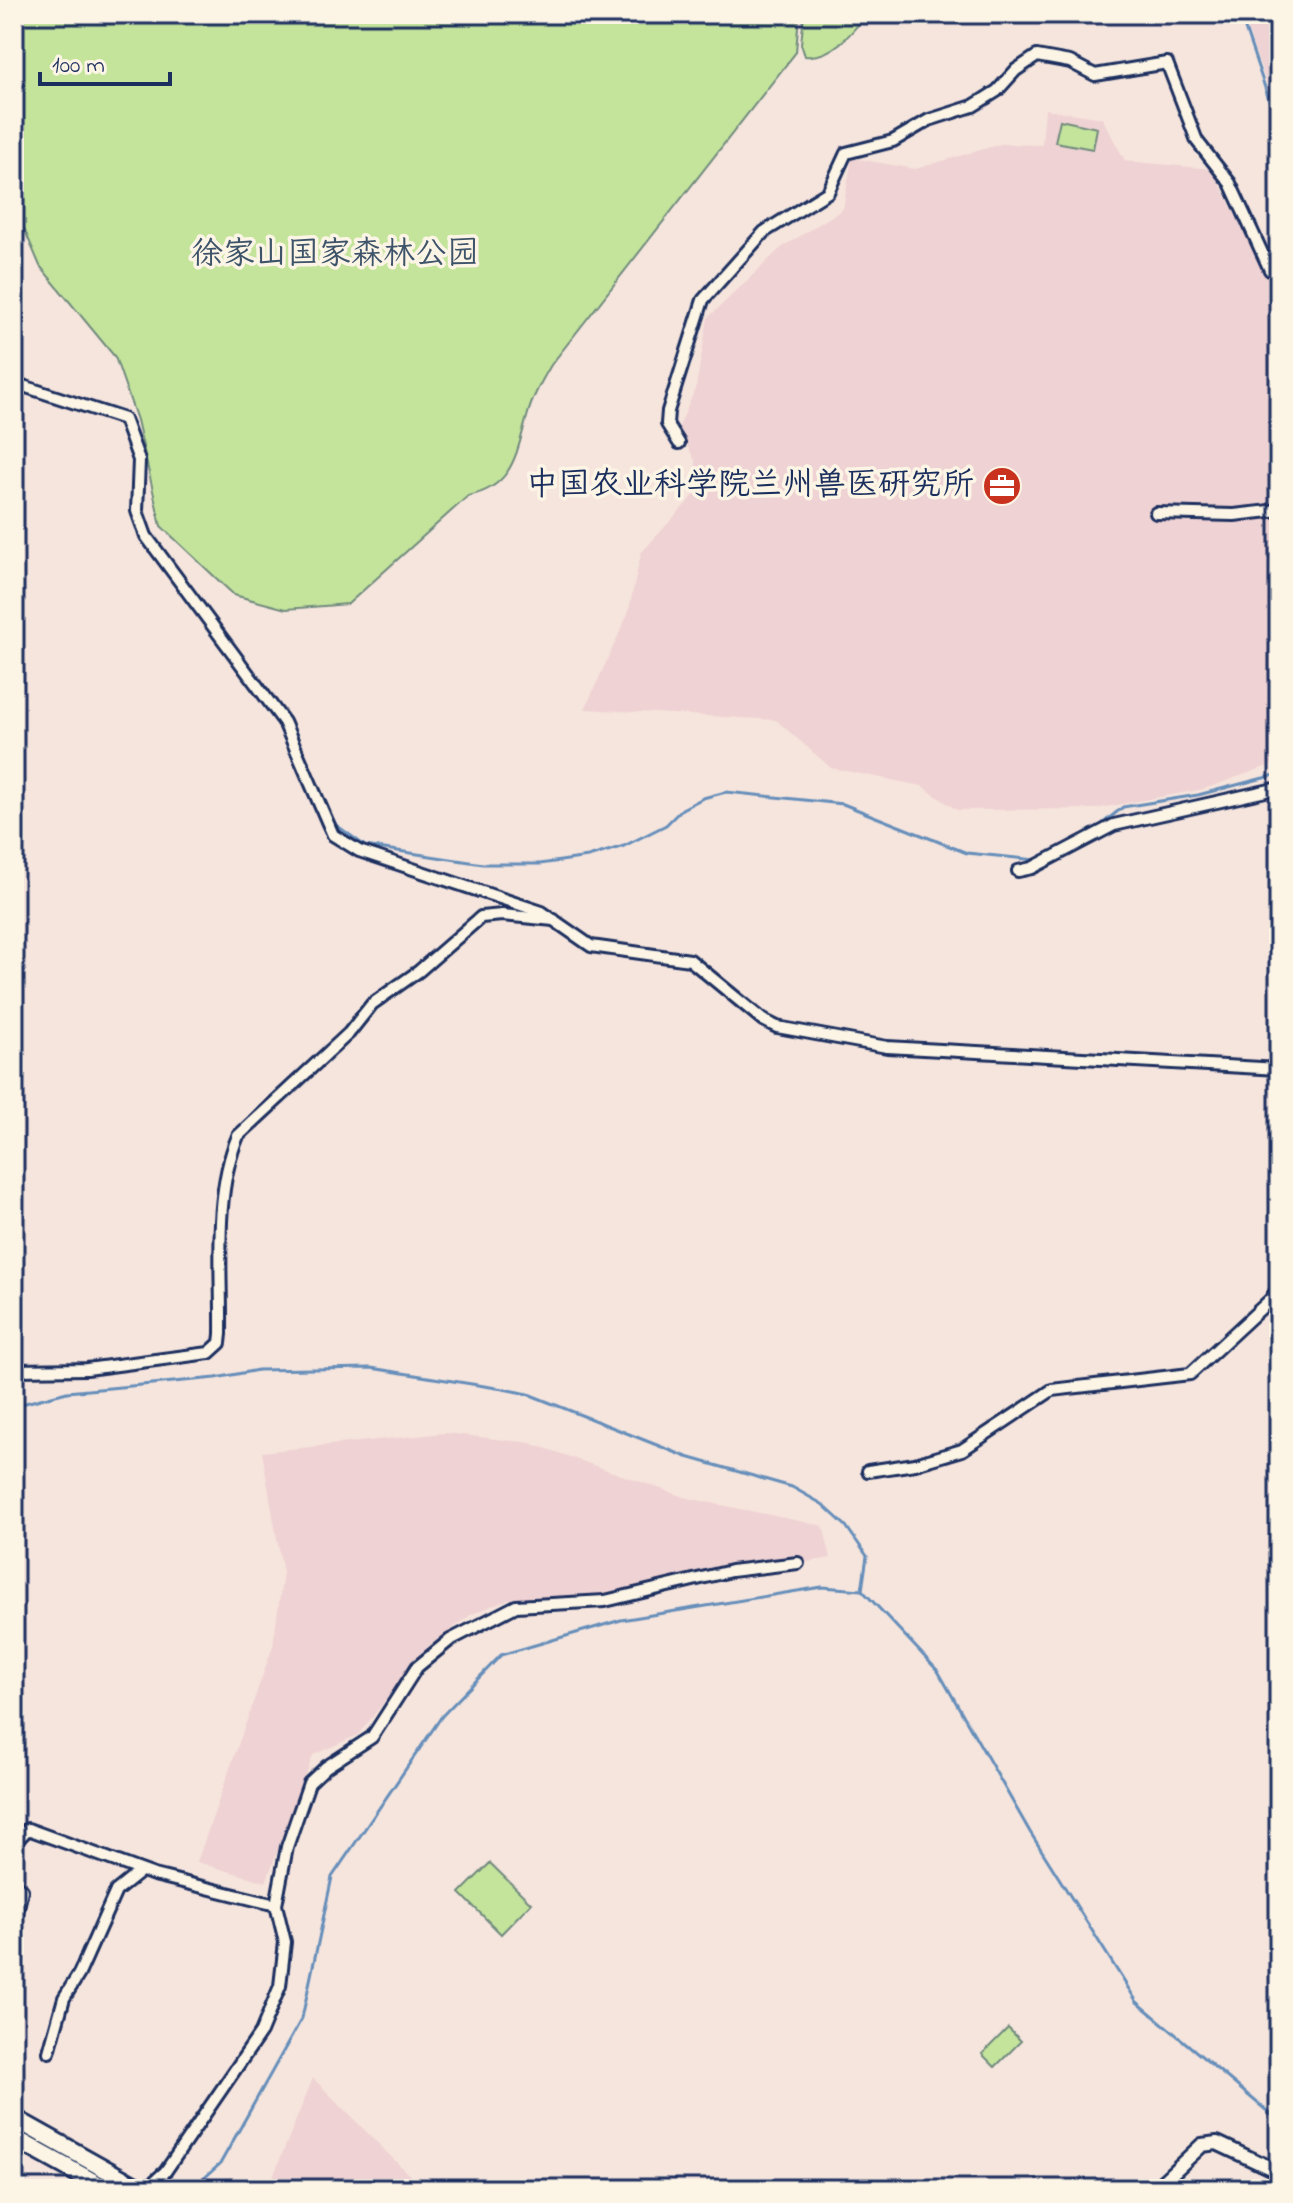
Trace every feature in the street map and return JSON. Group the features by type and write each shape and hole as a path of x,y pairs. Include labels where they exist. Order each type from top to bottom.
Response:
{"highway":[{"path":"14,2118 134,2187"},
{"path":"14,2138 106,2189"}],"street":[{"path":"679,443 667,424 668,411 703,300 764,232 828,192 846,153 893,141 929,120 973,106 997,91 1016,70 1037,56 1070,62 1095,75 1167,63 1197,141 1230,183 1270,270 1279,275"},
{"path":"14,383 124,419 139,460 137,511 146,536 284,722 333,835 359,851 542,912 591,946 690,960 763,1020 777,1027 887,1047 1279,1069"},
{"path":"1156,513 1234,515 1279,510"},
{"path":"1018,871 1032,868 1114,825 1279,788"},
{"path":"14,1370 87,1369 209,1353 220,1343 223,1193 228,1159 238,1136 349,1033 372,1004 419,971 481,917 502,915 554,920"},
{"path":"868,1471 915,1464 962,1450 1052,1390 1190,1374 1270,1300 1279,1287"},
{"path":"134,2187 165,2172 261,2032 280,1986 285,1942 276,1905 287,1847 309,1783 326,1767 372,1737 417,1667 450,1640 516,1606 605,1601 731,1571 798,1563"},
{"path":"14,1843 28,1829 141,1871 276,1905"},
{"path":"49,2052 64,1998 79,1974 116,1891 141,1871"},
{"path":"14,1883 22,1890 14,1926"},
{"path":"1155,2189 1202,2145 1217,2143 1279,2172"}],"shaded area":[{"path":"1243,14 1279,14 1279,116 1253,46"},
{"path":"1045,109 1102,118 1125,161 1212,169 1268,278 1279,288 1279,762 1204,789 1095,809 957,810 922,786 831,768 776,720 585,709 628,614 641,553 697,492 696,462 678,429 696,387 708,318 781,248 843,209 852,158 915,169 1001,144 1042,145"},
{"path":"445,1433 530,1443 687,1498 823,1526 831,1558 610,1597 509,1599 472,1614 428,1647 358,1735 313,1755 266,1882 197,1862 273,1646 283,1573 262,1452"},
{"path":"313,2078 423,2189 268,2189"}],"green space":[{"name":"徐家山国家森林公园","path":"14,14 799,14 796,52 551,365 534,397 515,456 504,477 483,492 468,496 348,604 286,609 234,595 161,526 137,420 115,357 40,266 14,205"},
{"path":"804,14 867,14 832,49 815,56 805,56 801,44"},
{"path":"1060,120 1097,128 1093,149 1055,142"},
{"path":"490,1863 531,1903 501,1934 460,1893"},
{"path":"1008,2028 1021,2041 995,2067 982,2054"}],"waterway":[{"path":"1240,14 1279,129"},
{"path":"292,726 301,749"},
{"path":"1096,829 1123,807 1198,795 1279,774"},
{"path":"325,804 336,825 365,846 483,864 540,864 588,857 624,846 666,825 682,809 703,798 726,792 843,804 967,853 1036,860"},
{"path":"14,1406 67,1392 216,1378 258,1370 371,1368 528,1394 687,1457 792,1487 822,1504 846,1526 867,1556 862,1590"},
{"path":"192,2189 220,2164 302,2018 332,1877 442,1716 501,1655 621,1620 822,1587 862,1590 938,1671 1030,1832 1137,2002 1279,2121"}],"place":[{"name":"中国农业科学院兰州兽医研究所","path":"1002,486"}]}
